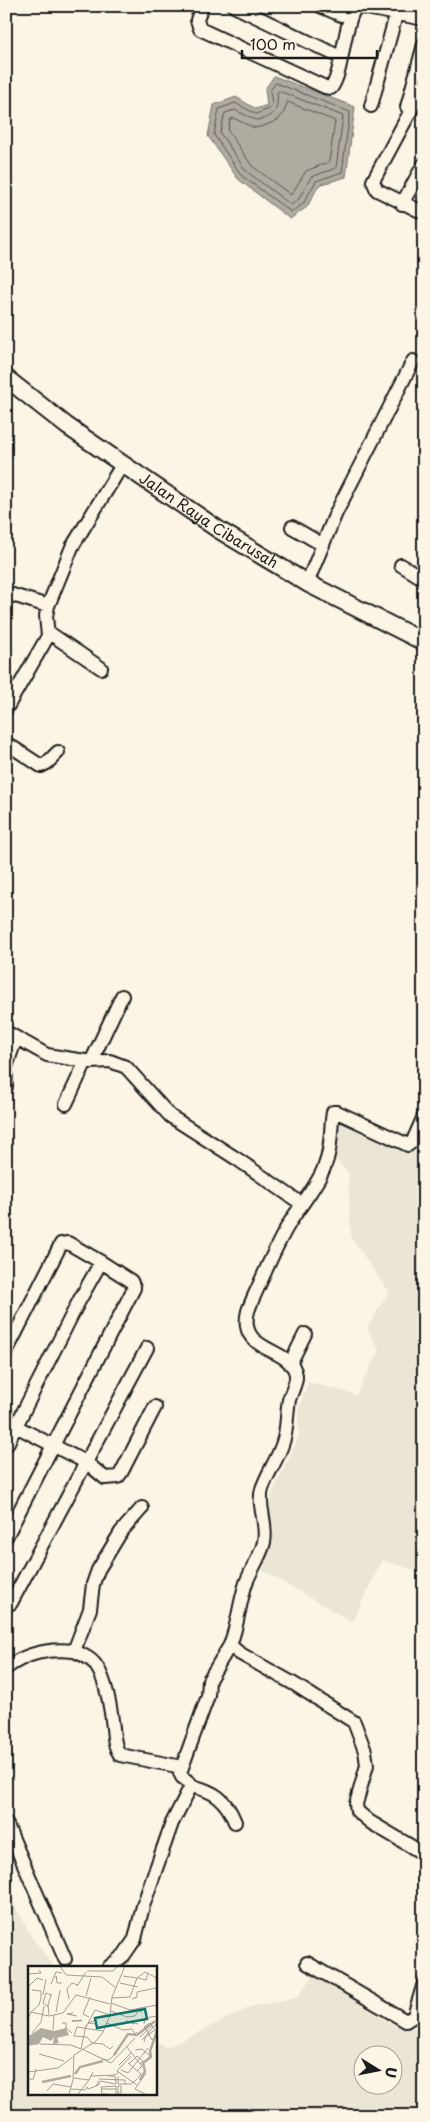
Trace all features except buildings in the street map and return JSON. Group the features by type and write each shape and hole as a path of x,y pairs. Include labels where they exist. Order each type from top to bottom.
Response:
{"main road":[{"name":"Jalan Raya Cibarusah","path":"6,378 67,426 213,526 307,583 424,642"}],"street":[{"path":"202,6 197,20 200,29 325,87 331,88 334,84 340,57 348,10"},
{"path":"234,6 340,57"},
{"path":"320,6 348,10 361,7 424,19"},
{"path":"371,106 396,15"},
{"path":"403,124 424,44"},
{"path":"424,86 373,181 377,190 402,204 424,213"},
{"path":"402,204 424,164"},
{"path":"307,583 336,514 413,361"},
{"path":"6,709 46,640 48,632 46,616 48,606 76,539 122,465"},
{"path":"292,527 323,545"},
{"path":"401,565 424,579"},
{"path":"6,592 48,606"},
{"path":"48,632 101,668"},
{"path":"6,743 41,766 58,752"},
{"path":"66,1104 122,996"},
{"path":"6,1067 11,1035 47,1055 88,1062 110,1061 126,1067 170,1116 237,1158 302,1204"},
{"path":"6,1073 6,1087"},
{"path":"236,1822 227,1806 214,1793 190,1786 190,1783 180,1776 208,1696 209,1680 230,1645 245,1584 264,1542 265,1531 260,1499 286,1434 289,1401 296,1378 294,1367 278,1354 262,1347 253,1339 247,1320 248,1311 277,1245 302,1204 311,1194 321,1175 329,1154 333,1111 408,1145 413,1141 424,1116"},
{"path":"6,1352 61,1244 68,1244 131,1281 134,1288 6,1537"},
{"path":"6,1446 11,1424 101,1262"},
{"path":"290,1364 305,1334"},
{"path":"6,1605 11,1603 147,1348"},
{"path":"11,1424 87,1463 105,1478 118,1476 155,1407"},
{"path":"74,1651 90,1609 93,1584 98,1570 121,1532 142,1508"},
{"path":"230,1645 239,1653 354,1722 367,1761 367,1770 356,1804 357,1811 370,1822 424,1854"},
{"path":"6,1668 31,1654 55,1649 74,1651 87,1657 94,1663 100,1674 111,1713 118,1752 122,1756 182,1767"},
{"path":"110,1966 124,1955 135,1939 143,1906 172,1823 190,1786"},
{"path":"6,1823 65,1958"},
{"path":"307,1963 404,2020 414,2016 424,1983"}],"shaded area":[{"path":"337,1113 424,1154 424,1573 382,1560 352,1622 262,1570 275,1528 268,1513 272,1494 299,1436 298,1410 308,1382 356,1395 379,1350 367,1328 389,1292 351,1238 348,1172 335,1160"},
{"path":"6,1888 32,1938 53,1966 28,1966 28,2094 156,2094 156,2040 166,2048 251,2007 297,1997 314,1975 395,2026 421,2030 424,2020 424,2116 6,2116"}],"water":[{"path":"274,76 355,107 346,177 319,185 307,207 290,219 238,179 208,136 214,105 236,97 256,109 267,105 265,89"}]}
